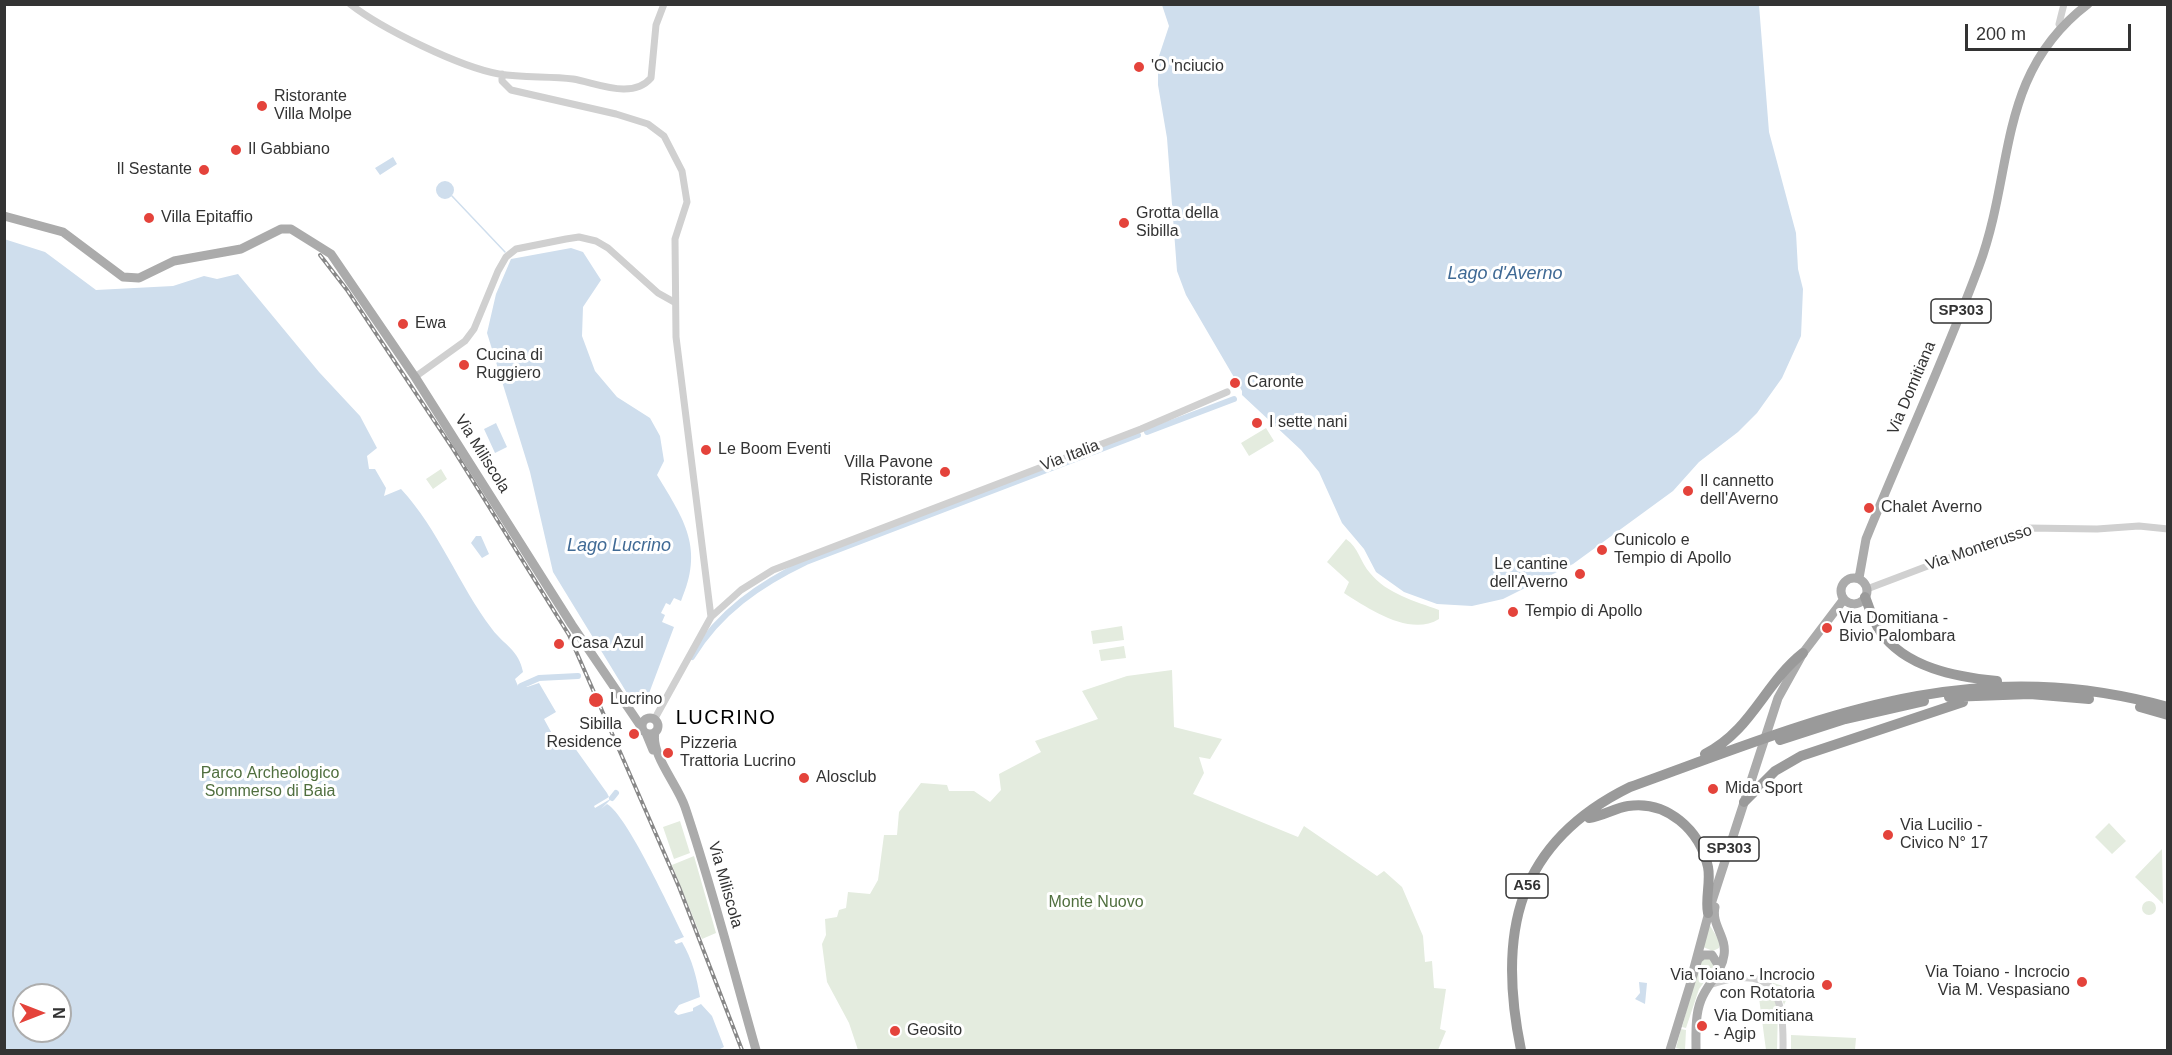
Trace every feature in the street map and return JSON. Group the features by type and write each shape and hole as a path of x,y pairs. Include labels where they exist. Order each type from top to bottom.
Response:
{"highway":[{"path":"1866,593 1883,635 1919,662 1951,675 2004,682 2014,686"},
{"path":"1685,767 1690,761 1730,739 1756,711 1790,663 1803,653"},
{"path":"1721,758 1844,711 1899,698 1966,688 2014,686 2102,693 2168,707"},
{"path":"1786,734 1887,708 1976,695 2076,697 2168,715"},
{"path":"1744,802 1767,777 1801,756 1969,700 1976,695"},
{"name":"A56","path":"1529,1050 1520,971 1521,942 1528,905 1550,858 1564,841 1589,818 1621,799 1685,767 1721,758"},
{"name":"A56","path":"1521,1050 1515,1012 1513,958 1519,911 1527,886 1547,850 1570,824 1607,799 1721,758"},
{"path":"1589,818 1623,807 1641,806 1659,808 1679,819 1695,838 1707,866 1708,913"}],"main road":[{"name":"Via Domitiana","path":"2051,40 2059,24 2071,9 2088,4"},
{"name":"Via Domitiana","path":"1858,578 1866,539 1979,267 1990,235 2021,91 2071,9"},
{"name":"Via Miliscola","path":"4,216 15,221 53,227 123,277 131,278 147,275 174,261 241,249 273,231 291,229 331,254 415,376 572,625 634,716 648,727 689,819 756,1050"},
{"path":"1858,578 1866,593 1853,604 1844,599 1841,589 1843,583 1849,579 1858,578"},
{"name":"SP303","path":"1715,895 1778,698 1803,653 1844,599"},
{"path":"1670,1050 1715,895"},
{"path":"1696,1050 1698,1008 1720,968 1725,947 1714,920 1715,895"},
{"path":"1694,968 1698,959 1706,954 1717,958 1720,968"}],"street":[{"path":"350,4 395,32 482,70 573,80 612,88 641,87 651,78 656,25 664,4"},
{"path":"502,74 502,81 511,90 648,124 664,136 682,171 687,193 686,211 675,239 676,338 711,617"},
{"path":"415,376 465,341 474,329 509,254 566,238 579,237 596,241 608,248 658,293 674,302"},
{"name":"Via Italia","path":"648,727 711,617 741,590 773,570 1141,429 1227,392"},
{"name":"Via Monterusso","path":"1866,593 2028,528 2097,530 2139,526 2168,529"},
{"path":"1709,985 1729,979 1761,980 1778,994 1784,1027 1783,1050"}],"green space":[{"path":"1266,428 1274,441 1249,456 1241,443"},
{"path":"441,469 447,479 433,489 426,479"},
{"path":"1346,539 1377,580 1393,592 1439,610 1439,619 1428,624 1403,623 1377,613 1344,593 1349,582 1327,562"},
{"path":"1122,626 1124,640 1093,644 1091,631"},
{"path":"1124,646 1126,658 1101,661 1099,650"},
{"name":"Monte Nuovo","path":"1172,670 1174,727 1222,739 1210,759 1199,757 1204,773 1193,794 1298,837 1304,826 1377,876 1384,871 1402,887 1423,936 1425,962 1432,961 1434,988 1446,989 1440,1029 1446,1031 1438,1050 858,1050 849,1023 827,982 822,944 826,935 825,919 837,917 839,910 846,908 848,892 870,894 878,880 884,835 897,835 899,812 921,783 947,785 949,791 974,791 990,802 1001,790 999,774 1041,752 1035,741 1098,719 1082,691 1127,676"},
{"path":"680,821 690,853 674,859 663,827"},
{"path":"2109,823 2126,841 2112,854 2095,837"},
{"path":"2162,849 2163,904 2135,877"},
{"path":"694,856 716,933 702,939 672,865"},
{"path":"2146,901 2152,901 2156,908 2152,915 2146,915 2142,911 2142,905"},
{"path":"1709,924 1720,942 1719,948 1713,951 1703,947"},
{"path":"1710,958 1715,965 1714,969 1699,989 1686,1028 1682,1027 1701,960"},
{"path":"1771,982 1791,989 1784,1005 1779,990"},
{"path":"1757,983 1771,991 1778,1008 1777,1050 1766,1050"},
{"path":"1681,1029 1686,1030 1685,1050 1676,1048"},
{"path":"1791,1035 1856,1038 1855,1050 1791,1050"}],"water":[{"name":"Lago d'Averno","path":"1162,5 1759,5 1769,132 1796,233 1798,269 1803,289 1801,336 1782,378 1757,413 1738,432 1699,462 1673,491 1573,564 1503,599 1472,606 1437,604 1404,592 1376,572 1364,549 1342,523 1319,472 1301,450 1242,395 1242,391 1186,295 1177,271 1167,138 1158,85 1158,59 1169,26"},
{"path":"393,157 397,164 380,175 375,168"},
{"path":"441,181 449,181 454,186 452,197 441,199 436,194 436,186"},
{"name":"Parco Archeologico Sommerso di Baia","path":"4,239 45,252 96,290 173,286 204,276 217,279 238,274 319,372 360,416 377,448 367,456 369,469 375,469 386,488 384,496 401,489 438,539 480,612 518,658 523,672 515,679 518,686 527,687 539,683 556,712 544,719 556,741 567,737 609,797 594,806 595,808 612,798 601,809 607,804 616,812 637,844 684,937 674,941 676,944 682,942 694,969 700,997 679,1005 674,1012 678,1015 693,1011 693,1008 701,1004 712,1016 724,1047 718,1050 5,1050"},
{"name":"Lago Lucrino","path":"571,248 583,252 601,280 583,307 582,336 595,371 617,397 650,418 660,436 664,461 657,475 683,521 691,550 688,582 681,601 674,598 670,605 666,603 661,613 665,615 662,622 674,627 648,696 630,698 553,572 530,472 487,333 496,294 511,259"},
{"path":"496,423 507,447 495,453 484,429"},
{"path":"476,536 481,536 489,554 482,558 471,543"},
{"path":"1639,982 1647,983 1645,1004 1635,999 1640,993"}],"waterway":[{"path":"452,196 505,252"},
{"path":"1147,432 1234,399"},
{"path":"692,657 715,626 742,601 773,580 806,562 1138,435"},
{"path":"521,686 539,678 578,676"},
{"path":"612,798 616,793"}],"railway":[{"path":"320,255 347,290 453,449 569,635 679,887 742,1050"}],"place":[{"name":"'O 'nciucio","path":"1139,67"},
{"name":"Ristorante Villa Molpe","path":"262,106"},
{"name":"Il Gabbiano","path":"236,150"},
{"name":"Il Sestante","path":"204,170"},
{"name":"Villa Epitaffio","path":"149,218"},
{"name":"Grotta della Sibilla","path":"1124,223"},
{"name":"Ewa","path":"403,324"},
{"name":"Cucina di Ruggiero","path":"464,365"},
{"name":"Caronte","path":"1235,383"},
{"name":"I sette nani","path":"1257,423"},
{"name":"Le Boom Eventi","path":"706,450"},
{"name":"Villa Pavone Ristorante","path":"945,472"},
{"name":"Il cannetto dell'Averno","path":"1688,491"},
{"name":"Chalet Averno","path":"1869,508"},
{"name":"Cunicolo e Tempio di Apollo","path":"1602,550"},
{"name":"Le cantine dell'Averno","path":"1580,574"},
{"name":"Tempio di Apollo","path":"1513,612"},
{"name":"Via Domitiana - Bivio Palombara","path":"1827,628"},
{"name":"Casa Azul","path":"559,644"},
{"name":"Lucrino","path":"596,700"},
{"name":"Sibilla Residence","path":"634,734"},
{"name":"Pizzeria Trattoria Lucrino","path":"668,753"},
{"name":"Alosclub","path":"804,778"},
{"name":"Mida Sport","path":"1713,789"},
{"name":"Via Lucilio - Civico N° 17","path":"1888,835"},
{"name":"Via Toiano - Incrocio Via M. Vespasiano","path":"2082,982"},
{"name":"Via Toiano - Incrocio con Rotatoria","path":"1827,985"},
{"name":"Via Domitiana - Agip","path":"1702,1026"},
{"name":"Geosito","path":"895,1031"}],"district":[{"name":"LUCRINO","path":"726,718"}]}
